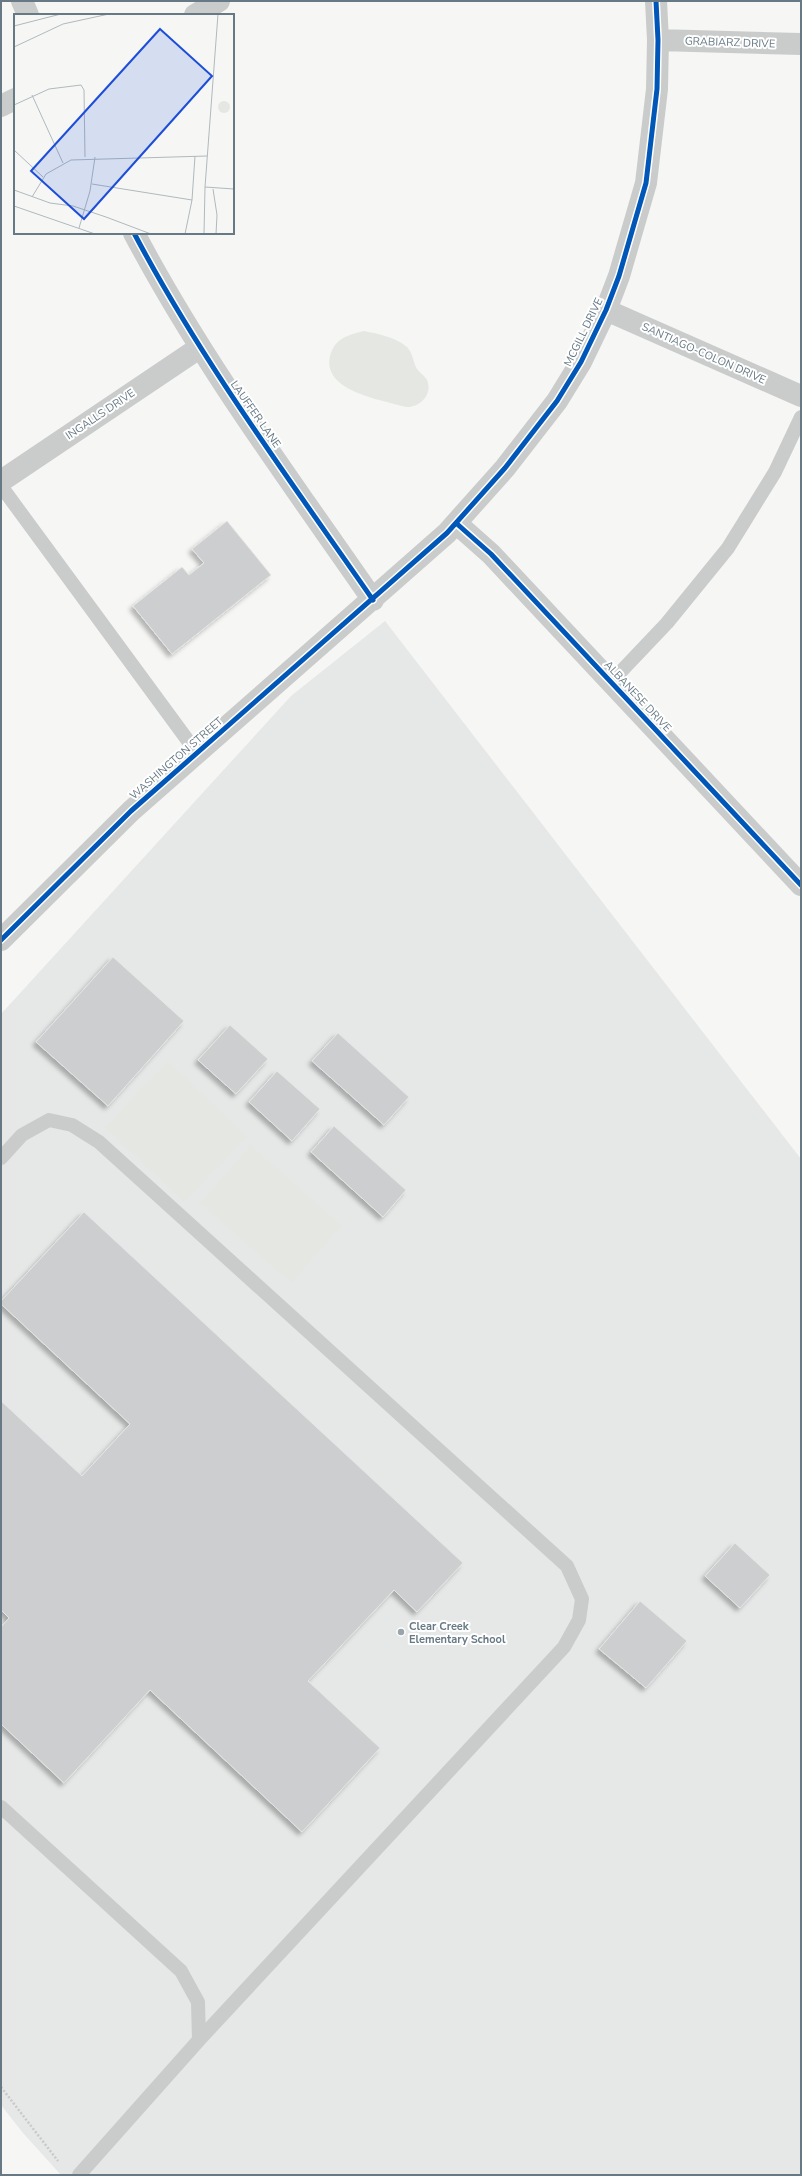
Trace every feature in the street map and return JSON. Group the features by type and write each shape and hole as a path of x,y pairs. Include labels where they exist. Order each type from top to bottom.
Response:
{"street":[{"path":"22,1 28,14"},
{"path":"197,14 219,1"},
{"name":"MCGILL DRIVE","path":"373,600 447,533 505,468 557,401 581,362 606,310 619,276 646,183 657,90 658,40 656,1"},
{"name":"GRABIARZ DRIVE","path":"658,40 801,44"},
{"path":"1,106 14,100"},
{"name":"LAUFFER LANE","path":"135,234 159,280 199,348 373,600"},
{"name":"SANTIAGO-COLON DRIVE","path":"606,310 801,396"},
{"name":"INGALLS DRIVE","path":"1,481 199,348"},
{"name":"ALBANESE DRIVE","path":"456,523 491,554 801,885"},
{"name":"WASHINGTON STREET","path":"1,940 131,812 373,600"}],"lane":[{"path":"611,682 667,623 728,548 775,472 801,417"},
{"path":"1,486 197,753"},
{"path":"1,1158 22,1135 49,1120 72,1126 99,1142 567,1566 582,1599 579,1620 564,1647 199,2040 80,2175"},
{"path":"1,1807 181,1972 198,2002 199,2040"}],"path":[{"path":"1,2087 61,2164"}],"shaded area":[{"path":"364,331 392,338 407,347 411,352 417,369 425,377 429,386 426,397 422,401 413,406 407,407 380,400 354,391 343,385 334,377 330,368 330,356 335,345 343,338"},
{"name":"Clear Creek Elementary School","path":"385,621 801,1159 801,2175 61,2175 23,2133 1,2105 1,1014 291,696"},
{"path":"168,1061 247,1137 184,1202 105,1127"},
{"path":"251,1145 342,1226 291,1283 200,1203"}],"building":[{"path":"227,521 271,575 172,654 133,606 182,567 189,575 204,563 192,549"},
{"path":"113,957 184,1021 108,1106 36,1042"},
{"path":"230,1025 268,1059 236,1094 198,1060"},
{"path":"338,1033 409,1097 384,1125 312,1061"},
{"path":"277,1071 320,1109 292,1141 249,1102"},
{"path":"334,1126 406,1190 383,1217 311,1152"},
{"path":"84,1212 463,1563 417,1612 394,1590 308,1681 380,1748 302,1832 150,1690 64,1783 1,1724 1,1627 9,1618 1,1610 1,1401 82,1476 130,1424 1,1304 1,1301"},
{"path":"735,1543 770,1575 740,1608 705,1576"},
{"path":"640,1601 687,1641 646,1688 599,1649"}],"cycle path":[{"path":"1,940 131,811 447,533 505,468 557,401 581,362 606,310 619,276 646,183 657,89 658,40 656,1"},
{"path":"135,234 188,328 248,420 373,600"},
{"path":"456,523 491,554 801,885"}],"place":[{"name":"Clear Creek Elementary School","path":"401,1632"}]}
